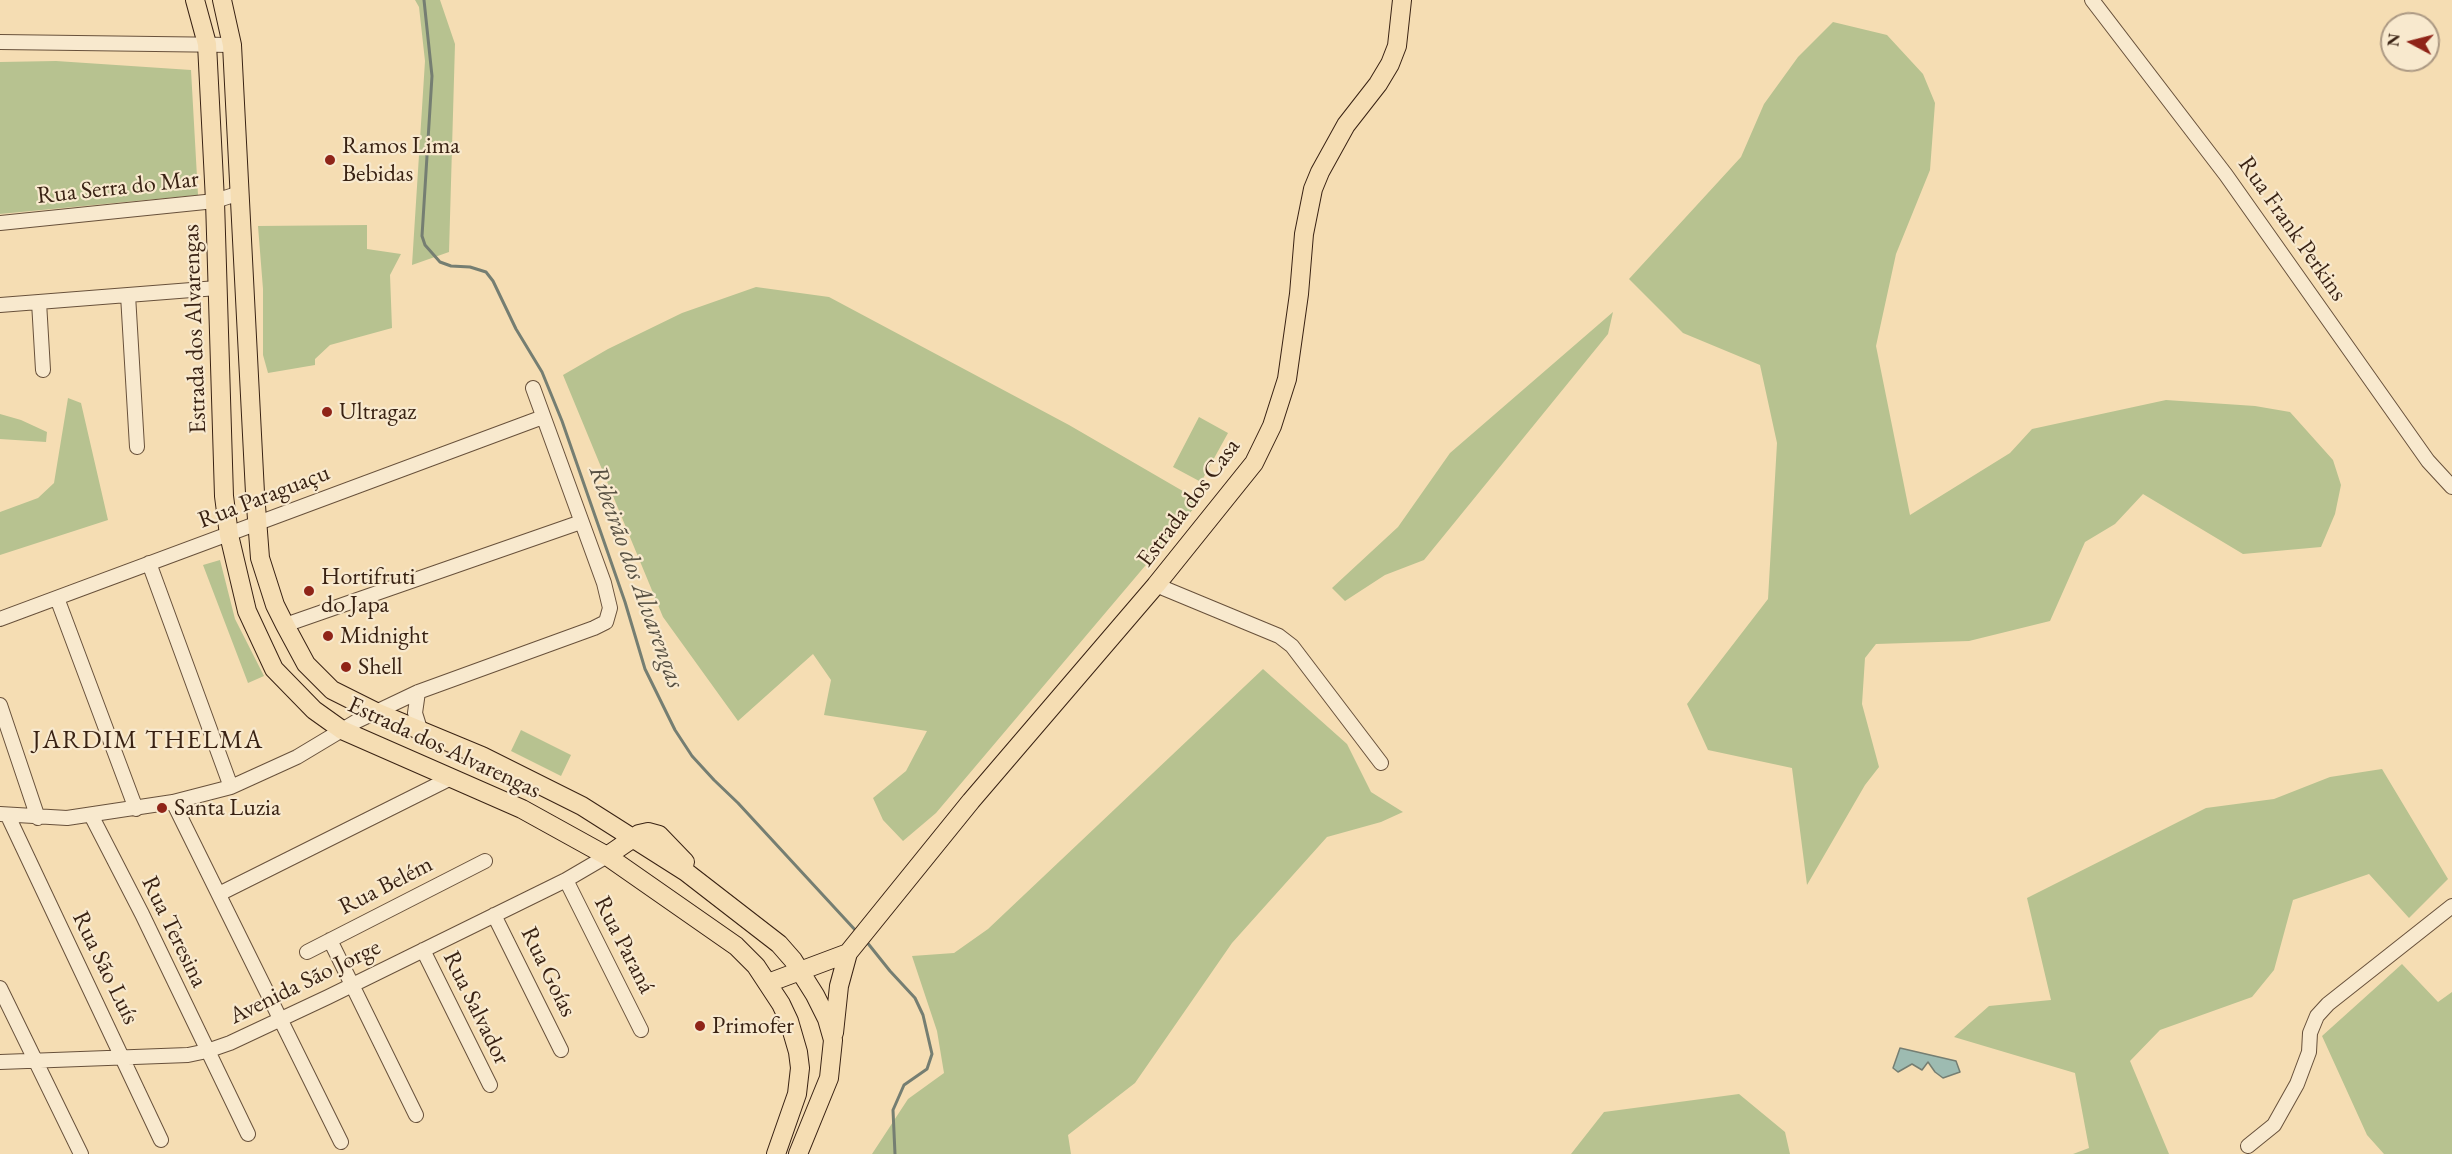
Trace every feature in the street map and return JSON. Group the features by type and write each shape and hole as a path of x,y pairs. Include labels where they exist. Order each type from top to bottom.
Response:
{"main road":[{"name":"Estrada dos Alvarengas","path":"195,0 207,44 215,201 222,456 229,535 247,611 274,669 314,710 342,730 522,809 607,856 736,946 756,966 789,1021 799,1061 799,1086 795,1105 776,1154"},
{"name":"Estrada dos Alvarengas","path":"222,0 232,45 260,558 275,604 285,625 306,664 332,690 549,789 633,838 708,888 786,952 824,1013 833,1040 829,1078 798,1154"},
{"name":"Estrada dos Casa","path":"852,949 972,801 1156,585 1254,463 1283,397 1293,346 1304,234 1313,189 1346,125 1378,84 1390,64 1397,46 1402,0"},
{"path":"607,856 633,838"},
{"path":"768,983 829,962 852,949"},
{"path":"833,1040 839,986 852,949"},
{"path":"786,952 804,959 829,962"}],"street":[{"name":"Rua Frank Perkins","path":"2092,0 2226,175 2428,461 2452,487"},
{"path":"0,42 232,45"},
{"name":"Rua Serra do Mar","path":"0,223 215,201 240,193"},
{"path":"0,305 217,288"},
{"path":"128,295 137,447"},
{"path":"39,302 43,370"},
{"path":"4,815 67,818 173,802 231,787 297,757 342,730 418,692 606,622 610,608 608,599 533,388"},
{"name":"Rua Paraguaçu","path":"0,619 543,417"},
{"path":"285,625 581,522"},
{"path":"149,563 231,787"},
{"path":"1156,585 1279,636 1292,646 1381,763"},
{"path":"57,598 135,808"},
{"path":"418,692 415,713 420,729"},
{"path":"0,705 38,818"},
{"path":"219,894 451,777"},
{"path":"173,802 341,1142"},
{"name":"Rua São Luís","path":"4,815 123,1057 161,1140"},
{"name":"Rua Teresina","path":"91,815 142,914 248,1134"},
{"name":"Avenida São Jorge","path":"0,1062 189,1055 207,1051 282,1019 352,985 566,880 607,856"},
{"name":"Rua Belém","path":"306,952 485,861"},
{"name":"Rua Paraná","path":"566,880 641,1030"},
{"path":"2248,1146 2274,1125 2297,1084 2309,1052 2310,1033 2317,1016 2328,1004 2452,906"},
{"name":"Rua Goías","path":"494,915 561,1050"},
{"path":"330,940 416,1115"},
{"name":"Rua Salvador","path":"423,950 490,1085"},
{"path":"0,988 81,1154"}],"green space":[{"path":"415,0 440,0 455,44 449,252 412,265 425,61 419,7"},
{"path":"1833,22 1887,35 1923,74 1935,103 1930,170 1896,254 1876,346 1910,515 2010,453 2032,429 2166,400 2255,406 2290,412 2333,460 2341,485 2335,514 2321,547 2243,554 2143,494 2115,524 2085,542 2050,621 1969,641 1876,644 1865,658 1862,704 1879,767 1865,785 1807,885 1792,768 1708,750 1687,704 1768,599 1777,443 1760,365 1683,333 1629,279 1741,157 1764,104 1798,57"},
{"path":"56,61 191,70 198,195 0,214 0,62"},
{"path":"367,225 367,249 401,254 390,275 392,328 330,345 315,359 315,365 268,373 263,355 263,289 258,226"},
{"path":"756,287 829,297 1069,425 1200,501 936,813 903,841 883,820 873,798 906,771 927,731 824,715 831,680 813,654 738,721 663,617 563,375 608,349 682,313"},
{"path":"1613,312 1608,334 1424,560 1385,575 1345,601 1332,588 1398,527 1450,453"},
{"path":"68,398 81,403 108,520 0,555 0,512 38,498 54,483"},
{"path":"0,414 21,420 47,432 46,442 0,439"},
{"path":"1199,417 1228,433 1201,482 1173,467"},
{"path":"220,560 235,619 264,676 248,683 203,565"},
{"path":"1263,669 1347,744 1371,792 1403,812 1381,822 1327,837 1232,943 1135,1083 1068,1135 1071,1154 872,1154 908,1099 944,1073 937,1031 912,956 954,953 988,929"},
{"path":"521,730 571,755 561,776 511,751"},
{"path":"2382,769 2448,879 2409,918 2369,874 2293,900 2274,970 2252,997 2160,1030 2130,1061 2169,1154 2073,1154 2089,1148 2075,1073 1954,1037 1989,1006 2051,1000 2027,898 2206,808 2274,799 2330,777"},
{"path":"2402,964 2438,1002 2452,992 2452,1154 2384,1154 2367,1135 2322,1036"},
{"path":"1739,1094 1785,1132 1790,1154 1571,1154 1604,1112"}],"water":[{"path":"1900,1048 1956,1061 1960,1072 1943,1078 1928,1062 1922,1070 1912,1064 1898,1072 1893,1068"}],"waterway":[{"name":"Ribeirão dos Alvarengas","path":"424,0 432,76 422,236 425,245 440,262 486,272 542,372 562,421 625,602 645,669 675,730 692,756 857,932"},
{"name":"Ribeirão dos Alvarengas","path":"866,941 915,998 923,1015 932,1054 927,1069 904,1085 893,1110 895,1154"}],"place":[{"name":"Ramos Lima Bebidas","path":"330,160"},
{"name":"Ultragaz","path":"327,412"},
{"name":"Hortifruti do Japa","path":"309,591"},
{"name":"Midnight","path":"328,636"},
{"name":"Shell","path":"346,667"},
{"name":"Santa Luzia","path":"162,808"},
{"name":"Primofer","path":"700,1026"}],"district":[{"name":"JARDIM THELMA","path":"148,741"}]}
